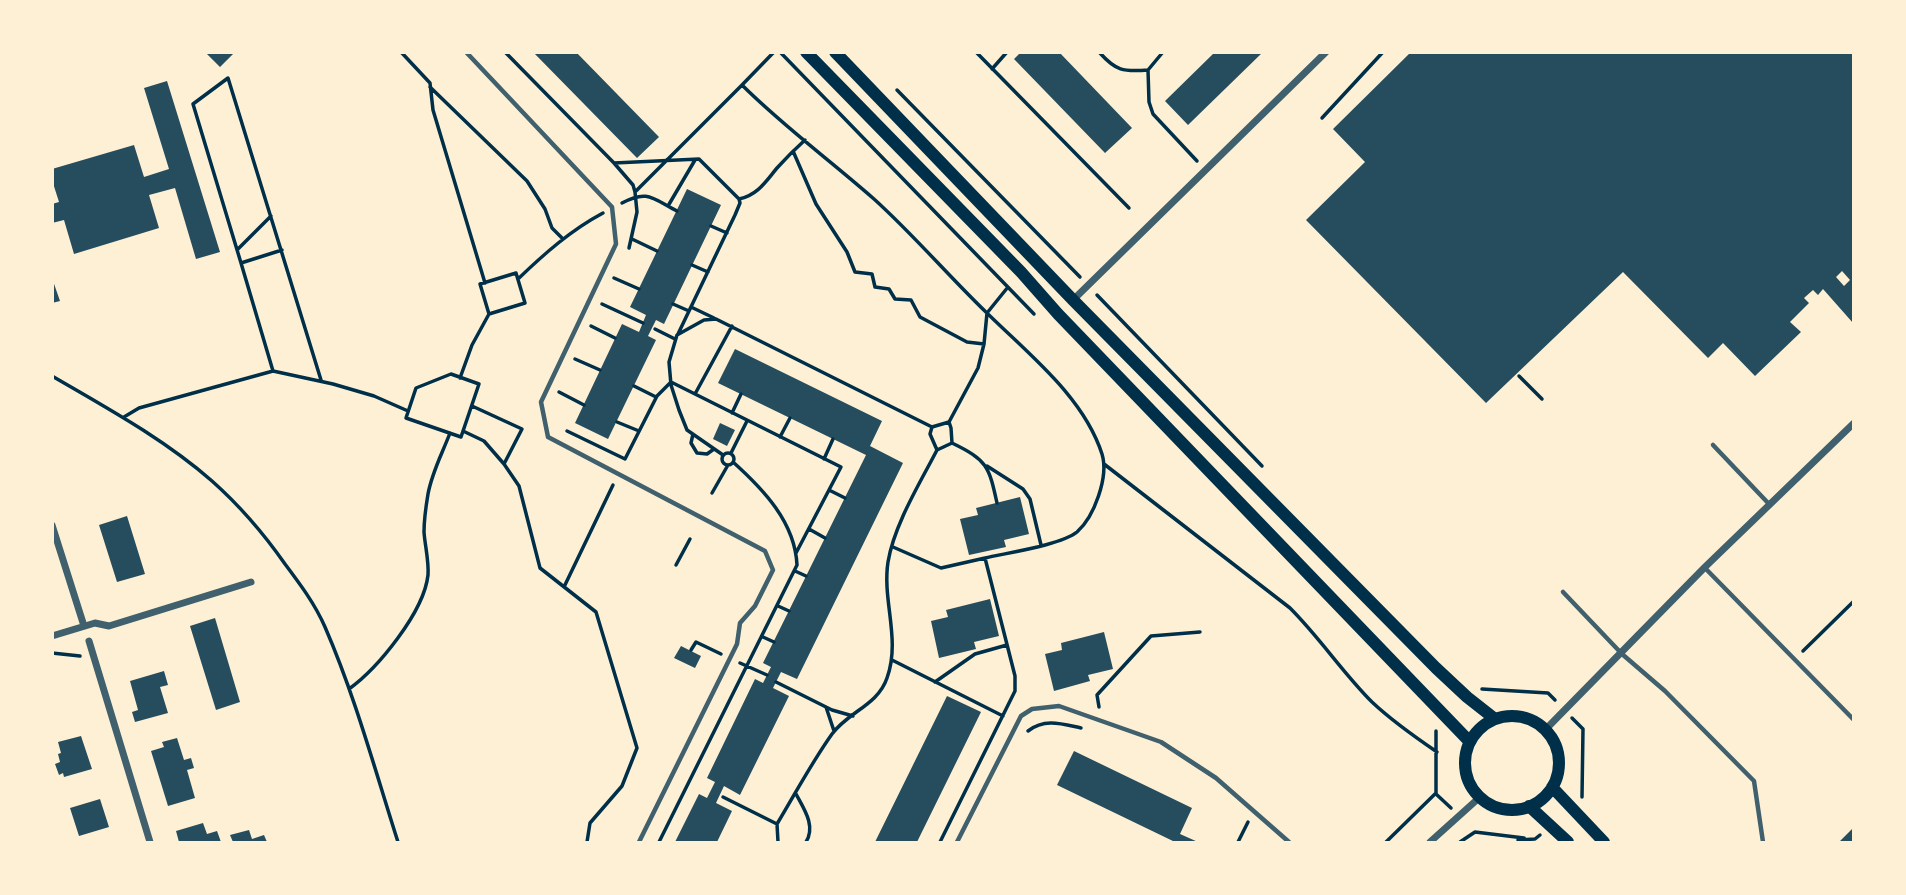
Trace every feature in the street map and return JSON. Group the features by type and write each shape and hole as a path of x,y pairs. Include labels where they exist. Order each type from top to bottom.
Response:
{"main road":[{"path":"806,52 1021,272 1469,741"},
{"path":"835,52 1073,300 1436,668 1495,719"},
{"path":"1518,717 1537,724 1545,730 1557,749 1559,761 1556,780 1538,801 1529,806 1509,810 1498,808 1480,797 1473,789 1465,768 1469,741 1481,728 1495,719 1518,717"},
{"path":"1552,787 1604,842"},
{"path":"1529,806 1568,842"}],"street":[{"path":"1073,300 1326,52"},
{"path":"1545,730 1704,567 1853,423"},
{"path":"52,525 84,626"},
{"path":"52,636 95,623 109,626 251,582"},
{"path":"89,641 150,842"},
{"path":"1430,842 1480,797"}],"lane":[{"path":"466,52 612,208 616,244 541,402 548,437 765,551 773,570 755,606 740,623 737,644 639,842"},
{"path":"1713,445 1769,505"},
{"path":"1704,567 1853,720"},
{"path":"1563,592 1622,654 1665,691 1754,781 1763,842"},
{"path":"957,842 1021,716 1032,709 1059,706 1161,742 1216,778 1289,842"}],"path":[{"path":"401,52 430,83 433,110 485,283"},
{"path":"505,52 633,185 638,212 628,249"},
{"path":"518,279 582,224 635,194 664,162 777,52 1037,317"},
{"path":"976,52 1129,208"},
{"path":"992,68 1007,52"},
{"path":"1099,52 1114,68 1130,72 1148,71"},
{"path":"1163,52 1148,71 1149,102 1153,114 1206,170"},
{"path":"1322,118 1383,52"},
{"path":"273,372 193,104 228,78 321,380"},
{"path":"888,81 1269,472"},
{"path":"742,85 911,233 1081,411 1101,452 1104,464 1103,482 1096,503 1076,533 1041,545 941,568 892,547"},
{"path":"430,87 527,181 545,209 552,228 563,239"},
{"path":"739,199 756,192 804,140"},
{"path":"793,151 816,204 847,252 855,272 872,274 875,287 889,289 895,299 911,300 920,317 967,342 984,344"},
{"path":"668,206 695,159"},
{"path":"614,163 699,159 739,199 740,203 727,233 676,337 670,362 671,382 687,430 723,455 731,453 748,420"},
{"path":"635,194 644,194 677,211"},
{"path":"237,250 271,216"},
{"path":"711,226 727,233"},
{"path":"632,239 657,251"},
{"path":"241,263 282,250"},
{"path":"692,265 708,272"},
{"path":"610,287 619,268"},
{"path":"460,377 472,345 489,314 526,303 516,273 480,284 489,314"},
{"path":"614,278 639,289"},
{"path":"673,304 732,326 932,427 949,422 970,386 984,344 987,313 1008,287"},
{"path":"606,295 591,326 615,338"},
{"path":"602,304 643,323"},
{"path":"676,337 704,320 716,319"},
{"path":"695,394 732,326"},
{"path":"655,329 676,337"},
{"path":"570,370 575,359 600,370"},
{"path":"124,417 139,408 273,372 321,380 374,396 408,411"},
{"path":"451,374 479,384 472,406 461,437 406,418 416,387 451,374"},
{"path":"1519,376 1542,399"},
{"path":"564,381 559,392 584,405"},
{"path":"564,587 656,397 671,382"},
{"path":"671,382 841,467 796,553"},
{"path":"634,386 656,397"},
{"path":"732,413 741,394"},
{"path":"472,406 522,429 504,464"},
{"path":"780,437 790,418"},
{"path":"617,422 639,431"},
{"path":"949,422 952,443"},
{"path":"932,427 930,434 937,450"},
{"path":"563,429 625,459"},
{"path":"463,430 484,441 519,486 540,568 596,612 637,748 622,786 590,823 587,842"},
{"path":"349,689 383,659 417,608 428,576 424,529 428,494 434,469 450,433"},
{"path":"693,434 691,443 697,453 707,454 714,449"},
{"path":"824,459 833,439"},
{"path":"952,443 971,452 987,466 1023,489 1030,499 1041,545"},
{"path":"778,842 777,824 834,731 875,698 887,681 894,645 888,561 909,506 937,450 952,443"},
{"path":"712,493 727,465 734,462 731,453"},
{"path":"723,455 722,461 727,465"},
{"path":"1104,464 1290,608 1314,632 1373,703 1437,752"},
{"path":"987,466 997,503"},
{"path":"829,490 845,498"},
{"path":"809,529 825,538"},
{"path":"677,565 690,539"},
{"path":"940,842 1015,691 1015,676 985,558"},
{"path":"795,571 806,576"},
{"path":"1794,659 1853,601"},
{"path":"778,606 789,611"},
{"path":"1022,736 1041,724 1052,722 1104,733 1097,695 1151,636 1200,632"},
{"path":"762,637 774,642"},
{"path":"935,682 975,654 1007,645"},
{"path":"52,653 82,656"},
{"path":"892,660 1003,716"},
{"path":"776,682 826,707 853,716"},
{"path":"826,707 834,731"},
{"path":"1386,842 1436,793 1436,730"},
{"path":"796,794 810,824 811,831 806,842"},
{"path":"723,797 777,824"},
{"path":"1238,842 1249,820"},
{"path":"1460,842 1475,832 1536,841"},
{"path":"1519,842 1518,840 1536,841"}],"building":[{"path":"205,52 235,52 220,67"},
{"path":"533,52 576,52 659,137 637,158"},
{"path":"1021,52 1059,52 1132,128 1105,153 1014,59"},
{"path":"1215,52 1263,52 1188,125 1165,101"},
{"path":"1411,52 1853,52 1853,323 1823,289 1818,295 1813,290 1804,298 1809,303 1790,322 1801,332 1755,376 1723,343 1708,358 1623,272 1486,403 1306,220 1365,162 1333,129","holes":["1842,271 1850,280 1844,286 1836,277"]},
{"path":"167,81 220,252 196,259 175,188 149,195 159,228 74,254 64,220 52,223 52,204 59,202 52,180 52,169 134,145 144,177 169,169 144,88"},
{"path":"687,189 721,205 664,324 656,320 648,336 656,340 608,439 575,423 622,324 639,332 646,315 630,307"},
{"path":"52,278 60,301 52,303"},
{"path":"735,349 882,421 870,446 903,463 797,679 781,672 773,688 789,696 740,795 724,786 716,803 732,811 717,842 675,842 699,794 707,798 715,782 707,778 755,679 763,683 771,667 763,663 866,455 718,383"},
{"path":"720,423 735,430 727,446 713,439"},
{"path":"1020,497 1029,534 1004,540 1006,547 969,555 960,519 978,515 976,508"},
{"path":"127,516 145,574 117,582 99,525"},
{"path":"990,599 999,636 974,642 976,649 939,658 931,621 948,617 946,610"},
{"path":"215,618 240,702 216,710 190,626"},
{"path":"1104,632 1113,669 1088,675 1090,681 1054,691 1045,654 1062,650 1061,643"},
{"path":"681,646 701,656 695,668 674,658"},
{"path":"164,671 168,685 160,687 168,713 135,722 132,712 138,710 130,681"},
{"path":"947,696 981,712 917,842 875,842"},
{"path":"81,736 92,769 64,777 63,773 59,775 55,764 60,762 58,742"},
{"path":"177,738 184,760 191,758 194,768 187,770 195,798 168,806 151,751 164,747 162,742"},
{"path":"1074,751 1192,808 1180,834 1198,842 1175,842 1057,785"},
{"path":"100,799 109,827 79,836 70,808"},
{"path":"203,823 207,834 217,831 221,842 179,842 176,831"},
{"path":"1853,828 1853,842 1839,842"},
{"path":"249,830 252,839 264,835 267,842 233,842 230,835"}]}
